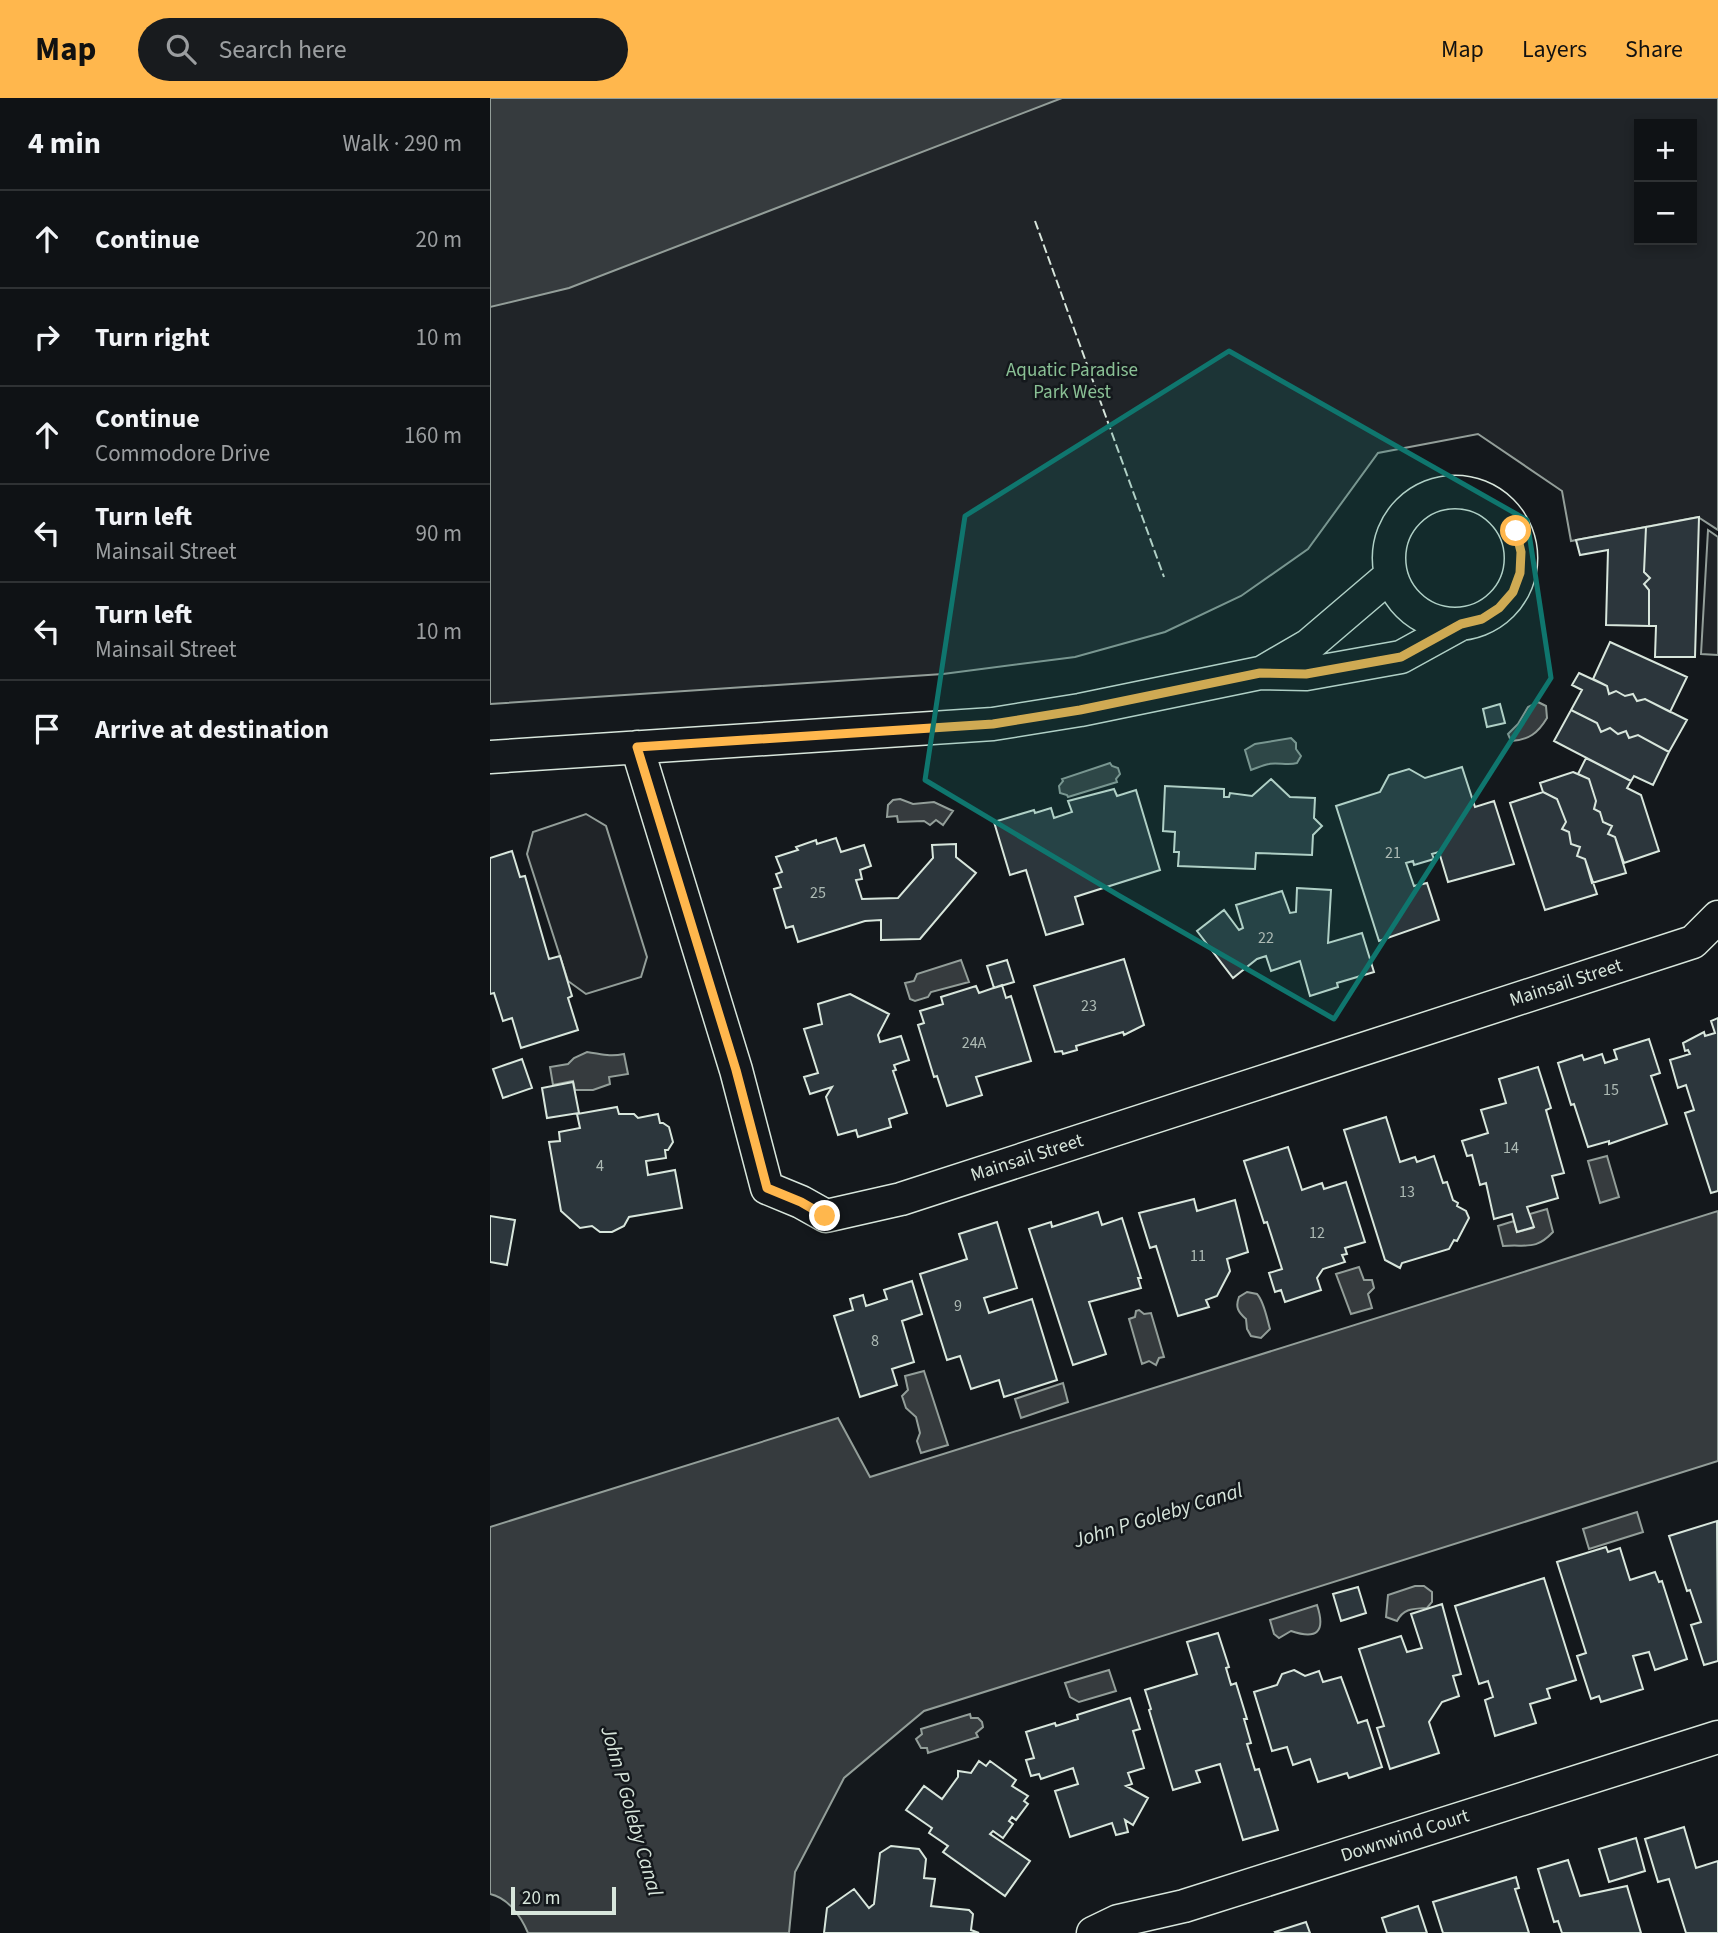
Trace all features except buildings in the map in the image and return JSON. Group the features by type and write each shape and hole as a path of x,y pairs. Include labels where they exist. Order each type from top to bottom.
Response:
{"street":[{"path":"490,757 993,724 1080,710 1260,673 1306,674 1401,657 1461,624 1482,619 1499,608 1513,592 1520,573 1521,552 1516,531 1505,514 1489,501 1469,493 1448,492 1427,498 1409,510 1396,528 1389,549 1391,575 1398,592 1410,607 1425,617 1443,623 1461,624"},
{"path":"1260,673 1309,645 1391,575"},
{"name":"Mainsail Street","path":"637,747 736,1070 767,1188 801,1202 825,1216 901,1199 1693,942 1718,917"},
{"name":"Downwind Court","path":"1093,1933 1118,1921 1184,1906 1718,1737"}],"highlighted area":[{"path":"1229,351 1527,520 1551,678 1334,1019 925,780 965,516"}],"green space":[{"name":"Aquatic Paradise Park West","path":"780,98 1718,98 1718,530 1698,517 1571,541 1562,491 1478,434 1378,453 1308,549 1241,596 1165,632 1075,657 943,674 490,704 490,178"},
{"path":"1708,530 1718,537 1718,655 1701,654"},
{"path":"586,814 606,826 647,957 641,977 586,994 568,981 527,854 533,832"}],"water":[{"path":"490,98 1062,98 569,288 490,307"},
{"path":"1538,702 1546,706 1547,718 1544,723 1528,737 1511,741 1508,734 1528,707"},
{"path":"1291,738 1301,756 1297,763 1269,764 1251,770 1245,750 1255,744"},
{"path":"1110,763 1118,768 1120,774 1117,782 1068,797 1060,793 1062,779"},
{"path":"900,799 913,804 934,802 953,811 943,825 936,820 930,825 924,821 898,822 897,816 887,817 888,805 893,800"},
{"path":"961,960 969,982 931,992 928,997 915,1001 910,999 905,983 914,981 917,974"},
{"path":"587,1052 624,1054 628,1074 609,1077 610,1084 593,1090 575,1090 573,1081 553,1085 550,1067 568,1064"},
{"path":"1607,1156 1619,1197 1600,1203 1588,1161"},
{"path":"1547,1209 1553,1232 1547,1238 1536,1244 1503,1246 1498,1226 1514,1221 1517,1232 1533,1228 1530,1214"},
{"name":"John P Goleby Canal","path":"1718,1211 1718,1461 924,1711 844,1778 795,1872 789,1933 528,1933 513,1909 503,1899 490,1894 490,1527 838,1418 870,1477"},
{"path":"1359,1267 1364,1280 1372,1280 1374,1288 1368,1294 1372,1308 1351,1314 1336,1274"},
{"path":"1247,1292 1257,1294 1265,1310 1270,1329 1261,1338 1251,1336 1246,1319 1238,1309 1239,1297"},
{"path":"1136,1311 1144,1314 1151,1313 1164,1357 1159,1358 1156,1365 1149,1361 1142,1364 1129,1319 1135,1317"},
{"path":"924,1371 948,1445 921,1453 917,1441 920,1433 916,1417 906,1408 902,1396 908,1390 905,1376"},
{"path":"1063,1383 1068,1402 1021,1418 1015,1399"},
{"path":"1637,1512 1643,1532 1589,1549 1583,1529"},
{"path":"1415,1586 1424,1586 1432,1592 1432,1602 1427,1608 1406,1611 1397,1621 1386,1617 1388,1595"},
{"path":"1317,1605 1320,1627 1317,1632 1307,1635 1291,1631 1279,1638 1274,1634 1270,1620"},
{"path":"1109,1670 1116,1691 1079,1702 1070,1697 1065,1683"},
{"path":"970,1714 971,1718 978,1718 982,1722 983,1727 976,1733 978,1737 928,1753 927,1748 921,1748 916,1739 922,1734 921,1729"}],"fence":[{"path":"1035,221 1164,577"}],"route":[{"path":"825,1216 801,1202 767,1188 736,1070 637,747 993,724 1080,710 1260,673 1306,674 1401,657 1461,624 1482,619 1499,608 1513,592 1520,573 1521,552 1516,531"}]}
